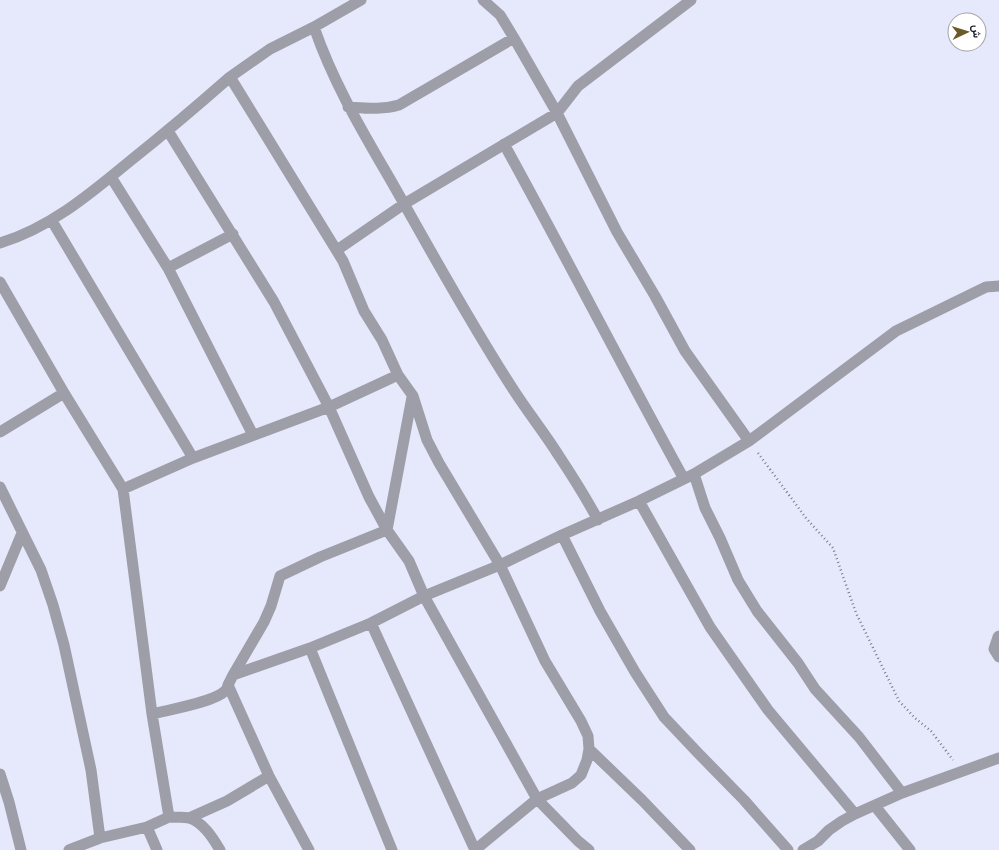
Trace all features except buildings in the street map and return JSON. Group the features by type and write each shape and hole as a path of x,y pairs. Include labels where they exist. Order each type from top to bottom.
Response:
{"street":[{"path":"0,243 20,236 52,221 82,200 168,131 230,77 270,49 314,27 361,0"},
{"path":"483,0 500,15 514,38 557,113 617,232 655,296 685,351 749,441"},
{"path":"337,250 404,204 557,113 578,86 691,0"},
{"path":"314,27 330,71 348,107 510,386 558,454 577,483 598,520"},
{"path":"348,107 373,109 399,105 514,38"},
{"path":"230,77 343,261 364,311 382,340 398,375 413,396 427,440 439,463 500,565 545,661 581,721 588,736 590,749 581,775 572,783 537,799 475,850 371,623"},
{"path":"168,131 274,302 329,407 369,497 387,530 409,561 424,596 537,799 578,841 589,850"},
{"path":"504,144 559,243 605,334 689,477 720,538 738,580 757,611 798,663 815,689 859,737 902,793"},
{"path":"111,177 168,268 253,435"},
{"path":"52,221 193,458"},
{"path":"168,268 233,234"},
{"path":"0,282 123,489 152,714 169,817"},
{"path":"233,675 310,648 371,623 424,596 500,565 689,477 749,441 896,331 986,287 999,286"},
{"path":"123,489 193,458 329,407 398,375"},
{"path":"0,432 64,392"},
{"path":"387,530 413,396"},
{"path":"0,487 40,570 53,605 64,645 91,770 100,838"},
{"path":"639,501 710,627 768,710 855,814"},
{"path":"152,714 192,705 226,691 233,675 264,622 271,606 280,576 320,557 387,530"},
{"path":"0,586 22,532"},
{"path":"562,535 600,611 635,672 664,717 744,800 788,850"},
{"path":"999,636 994,649 999,657"},
{"path":"310,648 392,850"},
{"path":"228,686 268,776 309,850"},
{"path":"590,749 690,850"},
{"path":"803,850 818,841 829,830 842,821 855,814 902,793 999,758"},
{"path":"0,774 9,802 21,850"},
{"path":"189,818 227,801 268,776"},
{"path":"875,806 910,850"},
{"path":"69,850 100,838 148,827 169,817 189,818 198,822 204,827 220,850"},
{"path":"148,827 157,850"}],"path":[{"path":"749,441 806,518 834,548 856,613 899,701 915,718 931,731 961,772"}]}
